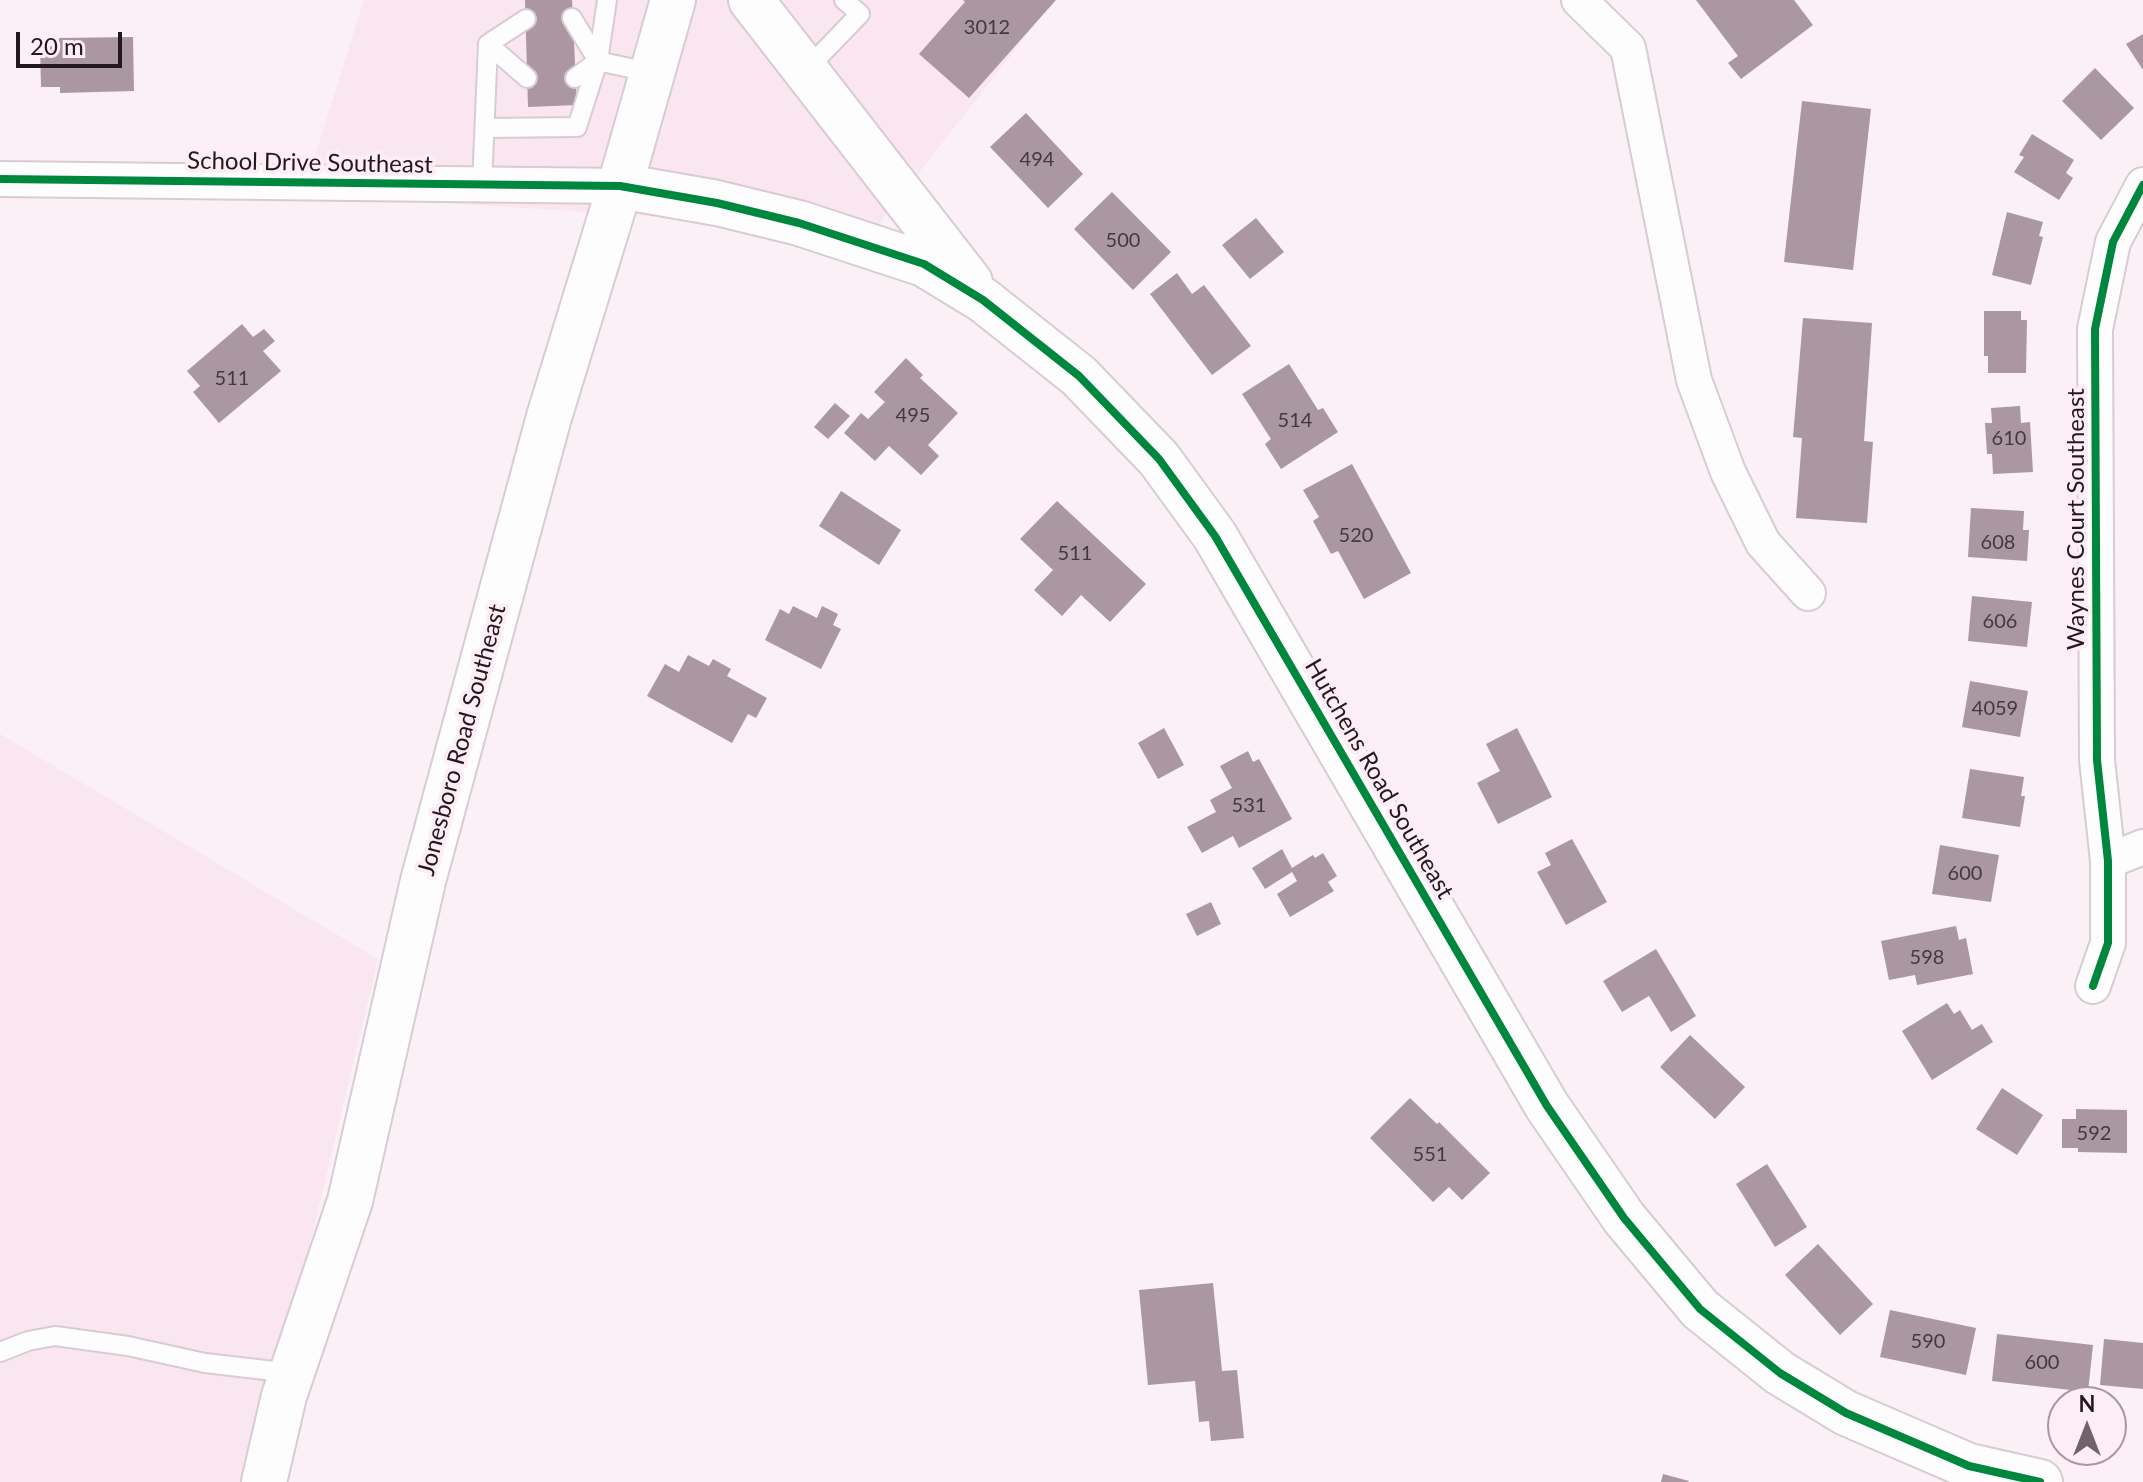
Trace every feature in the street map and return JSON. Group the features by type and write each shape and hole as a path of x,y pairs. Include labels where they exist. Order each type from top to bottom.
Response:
{"street":[{"name":"Jonesboro Road Southeast","path":"264,1482 291,1373 350,1201 423,881 549,417 673,0"},
{"path":"751,0 983,300"},
{"path":"1579,0 1628,48 1694,380 1728,472 1763,543 1808,593"},
{"name":"School Drive Southeast","path":"0,179 620,186"},
{"name":"Waynes Court Southeast","path":"2093,986 2108,943 2108,861 2097,760 2095,329 2113,242 2143,185"},
{"name":"Hutchens Road Southeast","path":"620,186 717,203 799,223 924,264 983,300 1079,376 1159,459 1215,536 1547,1106 1624,1218 1700,1309 1780,1373 1846,1413 1969,1466 2040,1482"},
{"path":"2108,861 2143,847"}],"lane":[{"path":"485,128 577,127 598,61 607,0"},
{"path":"806,70 860,14 844,0"},
{"path":"572,18 598,61 652,73"},
{"path":"488,44 526,19"},
{"path":"488,44 527,78"},
{"path":"482,185 488,44"},
{"path":"575,78 598,61"},
{"path":"0,1352 28,1341 55,1336 128,1346 205,1363 291,1373"}],"shaded area":[{"path":"364,0 1054,0 874,230 303,194"},
{"path":"0,734 378,959 253,1482 0,1482"}],"building":[{"path":"525,0 572,0 577,105 528,107"},
{"path":"963,0 1056,0 969,98 919,54 965,2"},
{"path":"1696,0 1794,0 1813,25 1741,79 1728,63 1738,56"},
{"path":"2143,34 2143,70 2126,44"},
{"path":"133,37 134,91 60,93 60,87 41,87 40,47 59,46 59,38"},
{"path":"2095,68 2134,108 2101,140 2062,101"},
{"path":"1802,101 1871,109 1853,270 1784,262"},
{"path":"1026,113 1083,174 1048,208 990,147"},
{"path":"2032,134 2074,160 2066,173 2073,178 2059,200 2014,172 2024,157 2019,155"},
{"path":"1112,192 1171,252 1133,290 1074,229"},
{"path":"2007,212 2043,222 2039,236 2043,237 2031,285 1992,275"},
{"path":"1256,218 1284,252 1250,279 1222,245"},
{"path":"1177,273 1192,294 1204,285 1251,346 1212,375 1150,294"},
{"path":"1984,311 2021,311 2021,320 2027,320 2026,373 1988,373 1988,356 1984,356"},
{"path":"1803,318 1872,323 1864,441 1873,442 1867,523 1796,518 1802,438 1793,437"},
{"path":"242,324 253,337 264,329 275,341 263,351 281,371 219,423 193,392 200,386 187,371"},
{"path":"906,358 923,375 920,378 958,413 928,445 939,456 921,475 889,446 875,461 844,433 861,413 868,419 885,402 874,392"},
{"path":"1289,364 1318,410 1323,408 1338,432 1281,469 1265,444 1271,439 1242,394"},
{"path":"835,403 850,416 828,439 814,427"},
{"path":"2020,406 2021,423 2030,422 2033,472 1993,474 1992,454 1987,454 1985,423 1992,423 1991,408"},
{"path":"1352,464 1411,573 1364,599 1338,551 1331,554 1313,521 1319,517 1303,490"},
{"path":"841,491 901,530 879,565 819,526"},
{"path":"1057,501 1146,584 1110,622 1081,595 1062,616 1034,590 1053,570 1020,539"},
{"path":"1971,508 2024,511 2023,530 2029,530 2027,561 1968,557"},
{"path":"1972,596 2032,602 2027,647 1968,641"},
{"path":"793,606 817,618 822,606 838,614 833,625 841,629 821,669 765,640 780,609 789,614"},
{"path":"688,655 709,666 713,659 731,669 727,676 767,698 756,718 748,714 732,743 647,696 665,664 679,672"},
{"path":"1970,681 2028,691 2020,737 1962,727"},
{"path":"1164,728 1184,765 1158,779 1138,743"},
{"path":"1517,728 1552,797 1498,824 1477,783 1500,771 1486,744"},
{"path":"1248,751 1253,762 1259,759 1292,819 1239,848 1233,836 1202,853 1187,827 1216,812 1210,800 1232,788 1220,766"},
{"path":"1970,769 2024,777 2021,796 2025,796 2020,827 1962,818"},
{"path":"1572,839 1607,902 1566,925 1537,872 1551,865 1545,853"},
{"path":"1940,845 1999,855 1991,902 1932,894"},
{"path":"1282,849 1292,868 1313,855 1315,858 1323,853 1337,876 1328,882 1334,891 1290,917 1277,894 1297,881 1292,872 1265,889 1252,868"},
{"path":"1211,902 1221,924 1197,936 1186,914"},
{"path":"1956,926 1959,940 1966,938 1973,974 1917,985 1915,975 1889,980 1881,941"},
{"path":"1656,949 1696,1016 1671,1032 1649,996 1622,1012 1603,981"},
{"path":"1947,1003 1954,1014 1960,1010 1972,1030 1982,1024 1993,1042 1932,1080 1902,1031"},
{"path":"1690,1035 1745,1087 1715,1119 1660,1067"},
{"path":"2002,1088 2043,1115 2017,1155 1976,1129"},
{"path":"1410,1098 1490,1173 1462,1200 1449,1187 1433,1202 1370,1138"},
{"path":"2076,1109 2127,1110 2127,1153 2078,1152 2078,1148 2062,1148 2062,1119 2076,1119"},
{"path":"1767,1164 1807,1227 1775,1247 1736,1184"},
{"path":"1818,1244 1873,1304 1840,1335 1785,1275"},
{"path":"1213,1283 1222,1371 1237,1370 1244,1438 1211,1441 1209,1421 1199,1422 1195,1381 1148,1385 1139,1290"},
{"path":"1890,1310 1976,1328 1966,1375 1880,1357"},
{"path":"1997,1334 2093,1345 2089,1386 2047,1387 1992,1381"},
{"path":"2104,1339 2143,1343 2143,1389 2100,1385"},
{"path":"1663,1474 1689,1481 1661,1482"}],"cycle path":[{"path":"0,179 620,186 717,203 799,223 924,264 983,300 1079,376 1159,459 1215,536 1547,1106 1624,1218 1700,1309 1780,1373 1846,1413 1969,1466 2040,1482"},
{"path":"2093,986 2108,943 2108,861 2097,760 2095,329 2113,242 2143,185"}]}
